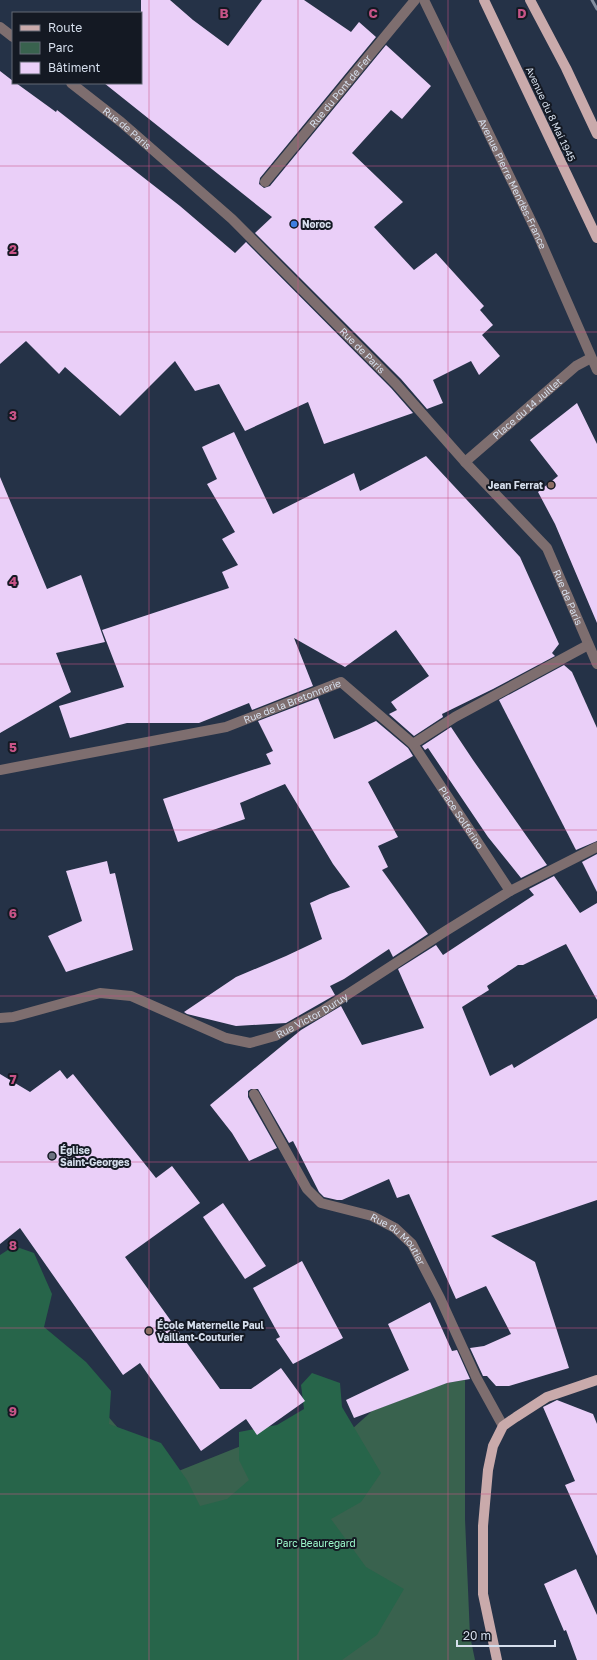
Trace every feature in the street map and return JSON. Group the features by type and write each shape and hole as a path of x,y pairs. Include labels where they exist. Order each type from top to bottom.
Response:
{"main road":[{"name":"Avenue du 8 Mai 1945","path":"484,0 597,238"},
{"path":"530,0 566,68 597,134"},
{"path":"497,1660 483,1594 483,1526 488,1470 493,1446 503,1426 547,1397 597,1380"}],"street":[{"name":"Rue du Pont de Fer","path":"264,182 415,0"},
{"name":"Avenue Pierre Mendès-France","path":"424,0 538,235 597,370"},
{"path":"0,27 12,36"},
{"name":"Rue de Paris","path":"72,84 121,122 232,219 396,384 465,462 547,548 597,664"},
{"name":"Place du 14 Juillet","path":"465,462 576,366 591,358"},
{"path":"413,744 455,717 588,645"},
{"name":"Rue de la Bretonnerie","path":"0,770 226,727 341,682 413,744"},
{"name":"Place Solférino","path":"413,744 510,891"},
{"name":"Rue Victor Duruy","path":"0,1018 13,1018 100,993 131,996 226,1038 250,1043 275,1036 322,1011 510,891 597,847"},
{"name":"Rue du Moutier","path":"254,1094 307,1189 321,1203 372,1216 395,1228 412,1244 440,1298 476,1377 503,1426"}],"green space":[{"name":"Parc Beauregard","path":"14,1246 34,1253 52,1294 44,1327 86,1362 111,1391 109,1424 161,1443 187,1480 200,1506 227,1499 249,1480 239,1460 239,1432 277,1425 304,1409 301,1385 312,1373 340,1383 342,1407 381,1473 361,1502 331,1519 366,1567 404,1589 377,1635 342,1660 0,1660 0,1255"},
{"name":"Parc Beauregard","path":"0,1304 57,1357 161,1478 329,1411 351,1430 372,1411 446,1383 465,1380 465,1519 470,1636 475,1660 0,1660"}],"building":[{"path":"141,0 170,0 193,20 228,46 262,0 304,0 351,32 359,22 376,37 260,178 259,184 264,188 270,186 386,45 431,86 402,119 391,110 352,153 403,202 374,227 414,270 436,253 484,306 480,310 493,325 482,335 500,356 479,375 471,361 433,380 443,403 427,409 401,379 255,233 272,217 105,84 142,84"},
{"path":"0,71 12,80 12,84 17,84 56,112 57,110 180,206 235,253 246,242 391,388 413,413 324,444 308,402 245,431 219,384 195,391 175,361 120,416 65,367 59,374 26,341 0,364"},
{"path":"577,403 597,444 597,623 555,524 538,492 558,476 530,440"},
{"path":"234,432 273,514 354,473 360,491 426,456 520,557 559,644 552,653 555,656 442,714 443,717 414,736 389,714 397,710 391,702 429,676 396,630 345,667 294,638 313,686 252,710 249,703 199,723 127,723 70,738 59,706 124,687 102,630 229,588 222,572 238,565 222,539 235,532 207,484 217,479 202,447"},
{"path":"0,477 47,589 81,575 105,642 56,653 71,692 0,733"},
{"path":"564,665 572,672 597,728 597,841 576,850 499,700"},
{"path":"318,698 334,739 376,721 408,748 413,756 368,782 398,837 378,846 388,867 382,870 428,934 393,957 389,949 344,979 330,986 335,995 286,1023 236,1026 187,1014 184,1012 236,977 322,939 310,903 350,887 333,864 285,784 240,803 245,819 178,842 163,799 271,764 266,754 273,751 258,721"},
{"path":"451,727 547,865 521,878 488,837 428,748 425,750 422,746"},
{"path":"597,854 597,892 582,862"},
{"path":"107,861 110,874 115,873 133,950 66,972 48,936 82,921 66,871"},
{"path":"554,876 580,913 597,903 597,1000 566,944 523,965 518,965 487,986 489,990 462,1007 490,1076 512,1064 514,1068 597,1018 597,1200 491,1236 535,1262 569,1368 509,1386 496,1386 487,1376 483,1376 470,1348 484,1346 511,1334 486,1286 456,1299 409,1194 397,1198 389,1179 342,1200 324,1197 319,1192 293,1141 289,1143 258,1089 251,1089 248,1091 248,1097 277,1148 249,1161 232,1133 210,1105 301,1030 341,1006 362,1045 424,1028 398,969 436,945 443,955 534,895 529,889"},
{"path":"60,1070 67,1079 73,1074 156,1178 172,1166 200,1203 125,1257 220,1389 251,1389 281,1368 305,1401 257,1435 246,1419 201,1451 140,1363 123,1375 20,1228 0,1244 0,1074 30,1092"},
{"path":"223,1203 266,1266 245,1279 203,1217"},
{"path":"302,1261 343,1338 293,1364 276,1339 280,1337 253,1288"},
{"path":"430,1302 452,1351 457,1350 470,1379 447,1383 354,1418 346,1400 409,1370 388,1324"},
{"path":"557,1400 593,1414 597,1424 597,1556 565,1485 575,1481 543,1407"},
{"path":"576,1569 597,1615 597,1660 577,1660 566,1630 564,1631 544,1584"}],"railway":[{"path":"592,0 597,9"}],"place":[{"name":"Noroc","path":"294,224"},
{"name":"Jean Ferrat","path":"551,485"},
{"name":"Église Saint-Georges","path":"52,1156"},
{"name":"École Maternelle Paul Vaillant-Couturier","path":"149,1331"}]}
